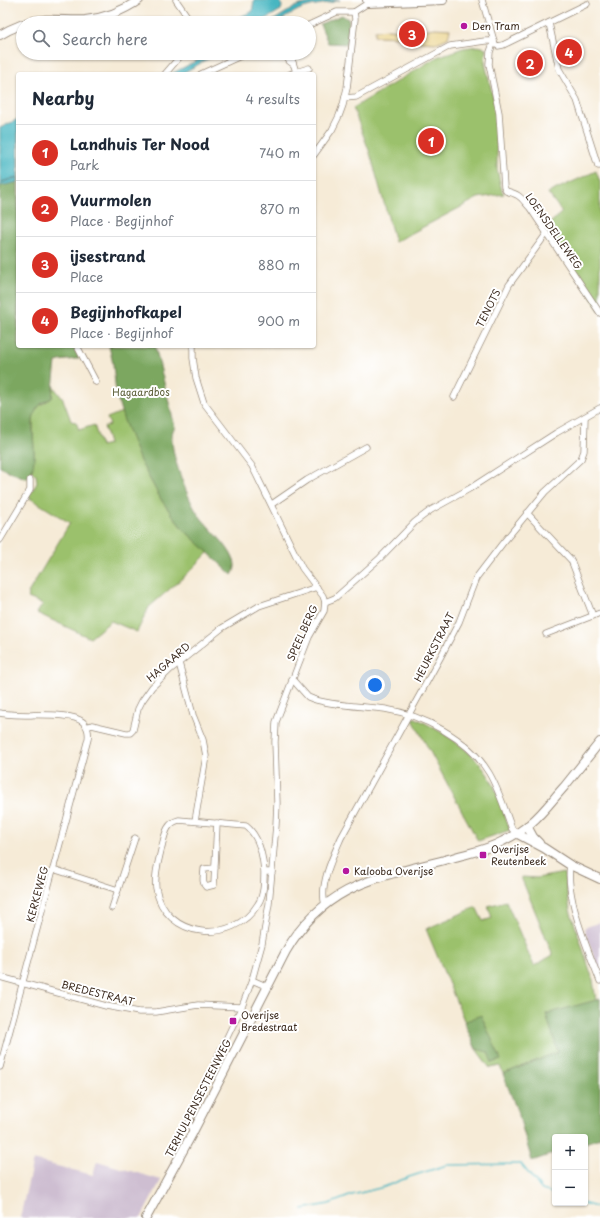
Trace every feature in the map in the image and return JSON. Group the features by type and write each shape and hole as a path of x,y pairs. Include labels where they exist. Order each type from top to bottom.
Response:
{"main road":[{"path":"106,16 118,12 139,0"},
{"path":"368,1 443,0"},
{"path":"0,35 16,27"},
{"name":"TERHULPENSESTEENWEG","path":"146,1218 193,1132 286,951 298,932 317,911 348,890 362,883 477,851 502,842 516,834 545,810 600,742"},
{"path":"527,826 533,837 544,848"},
{"path":"516,834 544,848 570,865 600,879"}],"street":[{"path":"176,0 187,16"},
{"path":"482,0 493,42"},
{"path":"316,22 337,12 354,12 368,1"},
{"path":"345,98 356,98 450,46 485,41 493,42 498,46 503,46 587,4"},
{"path":"316,152 332,130 339,116 345,98 355,19 354,12"},
{"path":"549,23 554,39 559,69 577,100 598,166 600,166"},
{"name":"LOENSDELLEWEG","path":"493,42 489,64 499,113 504,187 506,191 514,192 530,208 600,313"},
{"path":"167,72 178,60"},
{"path":"205,72 232,60"},
{"path":"288,60 293,64"},
{"path":"293,60 293,72"},
{"path":"296,72 309,68"},
{"name":"TENOTS","path":"454,397 509,285 547,233"},
{"path":"78,348 96,382"},
{"path":"193,348 196,378 204,403 252,466 272,504 302,568 317,587 325,602"},
{"name":"SPEELBERG","path":"193,1132 189,1123 195,1104 242,1007 252,980 262,944 272,880 277,802 275,732 279,712 309,637 324,611 325,602 335,598 380,558 415,522 432,510 556,433 600,408"},
{"name":"HEURKSTRAAT","path":"325,905 323,900 324,888 330,865 341,838 456,628 476,578 547,489 582,457 584,451 586,417"},
{"path":"272,504 307,480 366,447"},
{"path":"0,540 30,490 30,480"},
{"path":"527,513 571,560 593,616"},
{"name":"HAGAARD","path":"0,713 17,716 66,716 82,722 87,727 92,726 130,733 138,709 147,693 157,682 222,628 265,604 317,587"},
{"path":"546,634 600,614"},
{"path":"179,664 193,715 203,740 206,756 195,821"},
{"path":"292,679 308,697 318,701 385,709 409,715 434,726 452,737 479,760 488,772 512,829 516,834"},
{"name":"KERKEWEG","path":"0,1067 88,739 89,732 87,727"},
{"path":"179,820 217,823 246,826 254,835 261,854 264,872 262,897 247,918 231,928 221,931 201,932 189,929 179,924 170,916 159,898 155,879 169,825 179,820"},
{"path":"215,868 217,823"},
{"path":"112,908 135,838"},
{"path":"570,865 569,880 575,910 600,981"},
{"path":"53,869 118,890"},
{"path":"264,872 272,872"},
{"path":"264,880 272,880"},
{"name":"BREDESTRAAT","path":"0,977 106,1006 139,1012 156,1012 198,1005 242,1007"},
{"path":"252,980 268,987"}],"shaded area":[{"path":"600,922 600,975 584,928"},
{"path":"33,1160 93,1175 97,1161 161,1180 141,1218 20,1218"}],"green space":[{"path":"342,15 349,21 347,44 328,43 320,24"},
{"path":"478,46 486,48 485,63 497,121 497,169 504,194 478,198 395,242 370,153 353,108 437,57 463,48"},
{"path":"596,171 600,182 600,311 546,227 562,212 548,193"},
{"path":"16,178 16,348 74,348 79,358 56,362 52,398 40,405 35,413 33,421 34,461 28,478 24,478 0,467 0,182"},
{"name":"Hagaardbos","path":"109,348 155,348 175,427 172,434 172,444 179,470 189,497 198,514 231,554 235,564 232,575 182,528 162,501 140,461 123,418 116,394 113,364"},
{"path":"53,386 63,399 71,421 76,422 79,430 94,425 101,446 109,444 104,427 110,425 107,418 122,412 140,461 162,501 182,528 209,552 186,575 149,607 137,632 111,621 90,638 37,613 43,604 28,598 28,593 70,523 28,497 37,483 36,475 32,473 34,456 34,413 39,406 52,398"},
{"path":"412,718 416,718 450,738 479,763 494,786 510,830 478,841"},
{"path":"564,873 570,910 593,980 596,1001 547,1014 558,1052 503,1074 500,1066 490,1068 476,1049 426,929 476,907 483,921 492,918 488,906 506,901 534,966 553,955 521,877 537,878"},
{"path":"600,999 600,1138 588,1142 588,1134 552,1134 552,1154 532,1161 518,1113 503,1074 558,1052 546,1014"},
{"path":"481,1015 501,1060 492,1063 488,1052 476,1049 464,1022"}],"sand":[{"path":"434,28 450,29 448,38 436,43 409,41 406,37 375,36 375,30 389,29 414,32"}],"water":[{"path":"254,0 277,0 281,2 281,10 271,16 241,16 252,12"},
{"path":"321,0 340,0 303,8 288,16 281,16 297,6"},
{"path":"198,60 206,60 185,72 175,72"},
{"path":"16,120 16,178 0,182 0,128"},
{"path":"16,178 16,182 0,186 0,183"}],"waterway":[{"path":"303,1209 329,1204 352,1195 384,1187 447,1165 521,1164 542,1190 552,1193"},
{"path":"588,1205 600,1208"}],"place":[{"name":"Den Tram","path":"464,26"},
{"name":"ijsestrand","path":"412,34"},
{"name":"Begijnhofkapel","path":"569,52"},
{"name":"Vuurmolen","path":"530,63"},
{"name":"Landhuis Ter Nood","path":"431,141"},
{"name":"Overijse Reutenbeek","path":"483,855"},
{"name":"Kalooba Overijse","path":"346,871"},
{"name":"Overijse Bredestraat","path":"233,1021"}]}
